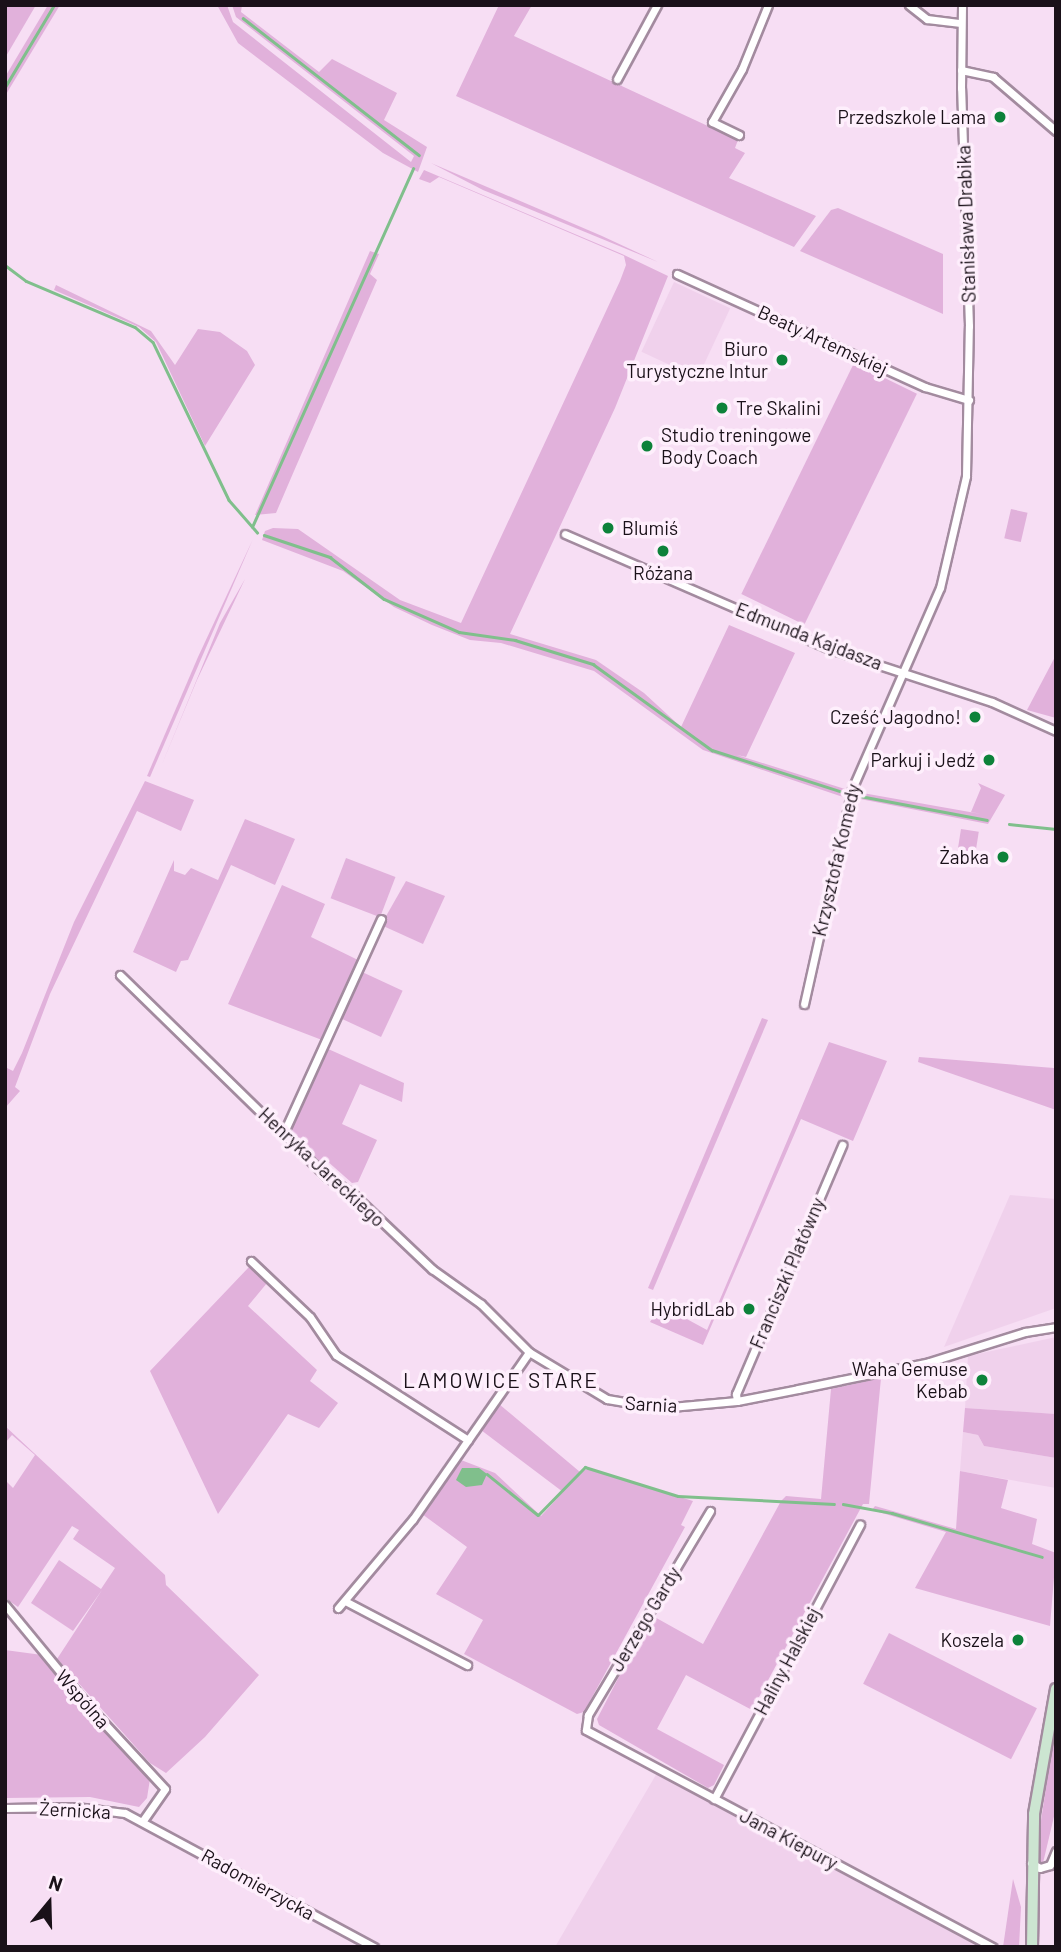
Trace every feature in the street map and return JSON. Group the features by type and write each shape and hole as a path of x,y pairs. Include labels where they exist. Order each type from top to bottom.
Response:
{"main road":[{"path":"1032,1947 1031,1862 1056,1689"}],"street":[{"path":"617,79 657,5"},
{"path":"739,135 712,122 742,69 768,5"},
{"path":"909,5 926,19 961,23"},
{"name":"Stanisława Drabika","path":"962,5 961,70 969,400"},
{"path":"961,70 993,77 1056,131"},
{"name":"Beaty Artemskiej","path":"677,274 925,387 969,400"},
{"name":"Krzysztofa Komedy","path":"804,1004 852,789 904,672 950,558 967,476 969,400"},
{"name":"Edmunda Kajdasza","path":"565,534 830,649 992,702 1056,731"},
{"path":"284,1132 380,919"},
{"name":"Henryka Jareckiego","path":"120,975 284,1132 326,1176 354,1195 422,1261 481,1304 528,1352"},
{"name":"Franciszki Platówny","path":"737,1401 736,1394 842,1145"},
{"path":"251,1261 310,1317 336,1355 468,1440"},
{"name":"Sarnia","path":"528,1352 546,1359 598,1395 625,1404 660,1408 737,1401 929,1362 1025,1332 1056,1327"},
{"path":"338,1608 413,1519 528,1352"},
{"name":"Jerzego Gardy","path":"586,1730 588,1715 710,1511"},
{"name":"Haliny Halskiej","path":"714,1799 860,1524"},
{"path":"345,1601 467,1665"},
{"name":"Wspólna","path":"5,1605 162,1792 143,1820"},
{"name":"Jana Kiepury","path":"586,1730 993,1947"},
{"name":"Żernicka","path":"5,1808 107,1809 143,1820"},
{"name":"Radomierzycka","path":"143,1820 374,1947"},
{"path":"1031,1862 1046,1868 1054,1862 1056,1851"}],"shaded area":[{"path":"5,5 36,5 5,58"},
{"path":"48,5 60,5 5,96 5,77"},
{"path":"217,5 227,5 233,22 411,162 414,156 236,17 232,5 242,5 241,12 319,72 332,59 397,93 384,120 427,147 418,172 383,153 238,43"},
{"path":"499,5 532,5 514,36 738,140 735,148 745,153 729,178 816,216 794,247 456,96"},
{"path":"431,163 602,236 658,262 483,190"},
{"path":"424,170 622,254 668,276 615,408 510,634 596,660 644,693 681,727 729,625 795,653 746,757 737,755 845,789 843,797 703,750 594,671 501,643 470,640 394,607 343,571 262,540 265,531 273,528 298,529 400,600 461,623 620,281 626,265 624,256 439,177 430,183 419,179"},
{"path":"838,208 943,254 943,314 800,251 831,210"},
{"path":"370,251 379,254 370,274 377,280 276,513 255,515"},
{"path":"674,282 730,308 698,378 641,352"},
{"path":"56,285 151,331 175,365 198,329 220,332 247,351 255,365 205,446 156,342 139,327 54,290"},
{"path":"854,363 917,394 804,625 741,594"},
{"path":"1011,509 1028,513 1021,542 1004,538"},
{"path":"253,539 150,777 147,776 198,657"},
{"path":"245,579 197,680 160,769 220,623"},
{"path":"1056,655 1056,718 1027,710"},
{"path":"145,781 194,800 181,831 137,811 50,994 15,1087 20,1091 5,1108 5,1067 13,1071 22,1053 74,922"},
{"path":"978,783 1005,795 988,824 855,798 857,792 981,814 971,812 981,788"},
{"path":"245,819 295,839 275,885 231,865 188,960 181,961 176,972 133,952 174,860 174,871 185,875 191,868 218,880"},
{"path":"961,829 979,832 974,861 956,859"},
{"path":"346,858 395,877 380,917 331,898"},
{"path":"406,881 445,896 423,944 381,925"},
{"path":"282,885 325,904 311,937 358,960 322,1040 228,1004"},
{"path":"360,971 403,991 381,1037 338,1017"},
{"path":"762,1018 768,1020 653,1290 648,1288"},
{"path":"829,1042 887,1061 853,1141 801,1119 703,1345 650,1322 661,1305 707,1330"},
{"path":"326,1048 404,1083 402,1102 360,1084 342,1124 377,1140 358,1182 352,1183 326,1160 324,1165 292,1137 289,1128"},
{"path":"919,1057 1054,1068 1056,1063 1056,1110 918,1062"},
{"path":"1010,1195 1056,1199 1056,1308 944,1347"},
{"path":"249,1267 267,1283 248,1306 317,1370 310,1381 338,1403 319,1428 288,1414 218,1514 150,1371"},
{"path":"1056,1337 1056,1414 965,1408 968,1356"},
{"path":"881,1378 869,1504 863,1504 752,1710 686,1675 657,1729 724,1765 714,1785 708,1788 599,1725 597,1719 651,1615 703,1644 781,1501 786,1496 821,1499 831,1389"},
{"path":"499,1404 580,1472 588,1469 693,1501 681,1525 685,1527 584,1712 577,1714 464,1654 483,1620 436,1594 467,1547 422,1514 461,1460 495,1473 541,1516 563,1492 481,1430"},
{"path":"965,1408 1056,1414 1056,1458 984,1446 978,1435 963,1432"},
{"path":"5,1426 165,1575 166,1585 259,1675 205,1737 166,1773 150,1763 57,1659 102,1590 73,1631 31,1603 59,1560 101,1589 115,1568 73,1539 79,1530 72,1526 18,1607 5,1598 5,1480 13,1488 35,1455 12,1435 5,1443"},
{"path":"963,1432 978,1435 984,1446 1056,1458 1056,1488 960,1471"},
{"path":"462,1468 479,1468 487,1474 482,1485 466,1487 456,1480"},
{"path":"960,1471 1008,1480 1001,1508 1037,1519 1032,1544 1056,1553 1050,1626 915,1588 946,1532 872,1510 875,1506 956,1529"},
{"path":"889,1633 1037,1708 1011,1759 863,1684"},
{"path":"5,1650 42,1655 150,1779 147,1798 139,1807 90,1797 5,1798"},
{"path":"1056,1721 1056,1808 1043,1863 1038,1863 1039,1834"},
{"path":"657,1773 783,1843 984,1947 555,1947"},
{"path":"1013,1879 1021,1907 1019,1947 1003,1947"}],"waterway":[{"path":"5,87 54,5"},
{"path":"243,18 419,155"},
{"path":"252,527 413,168"},
{"path":"5,265 26,281 135,327 153,342 229,500 257,532"},
{"path":"264,535 330,557 384,599 459,632 515,640 593,664 712,750 840,791"},
{"path":"860,796 987,820"},
{"path":"1009,824 1056,829"},
{"path":"487,1474 538,1515 585,1467 678,1496 834,1504"},
{"path":"843,1504 892,1513 1042,1557"}],"place":[{"name":"Przedszkole Lama","path":"1000,117"},
{"name":"Biuro Turystyczne Intur","path":"782,360"},
{"name":"Tre Skalini","path":"722,408"},
{"name":"Studio treningowe Body Coach","path":"647,446"},
{"name":"Blumiś","path":"608,528"},
{"name":"Różana","path":"663,551"},
{"name":"Cześć Jagodno!","path":"975,717"},
{"name":"Parkuj i Jedź","path":"989,760"},
{"name":"Żabka","path":"1003,857"},
{"name":"HybridLab","path":"749,1309"},
{"name":"Waha Gemuse Kebab","path":"982,1380"},
{"name":"Koszela","path":"1018,1640"}],"district":[{"name":"LAMOWICE STARE","path":"501,1380"}]}
